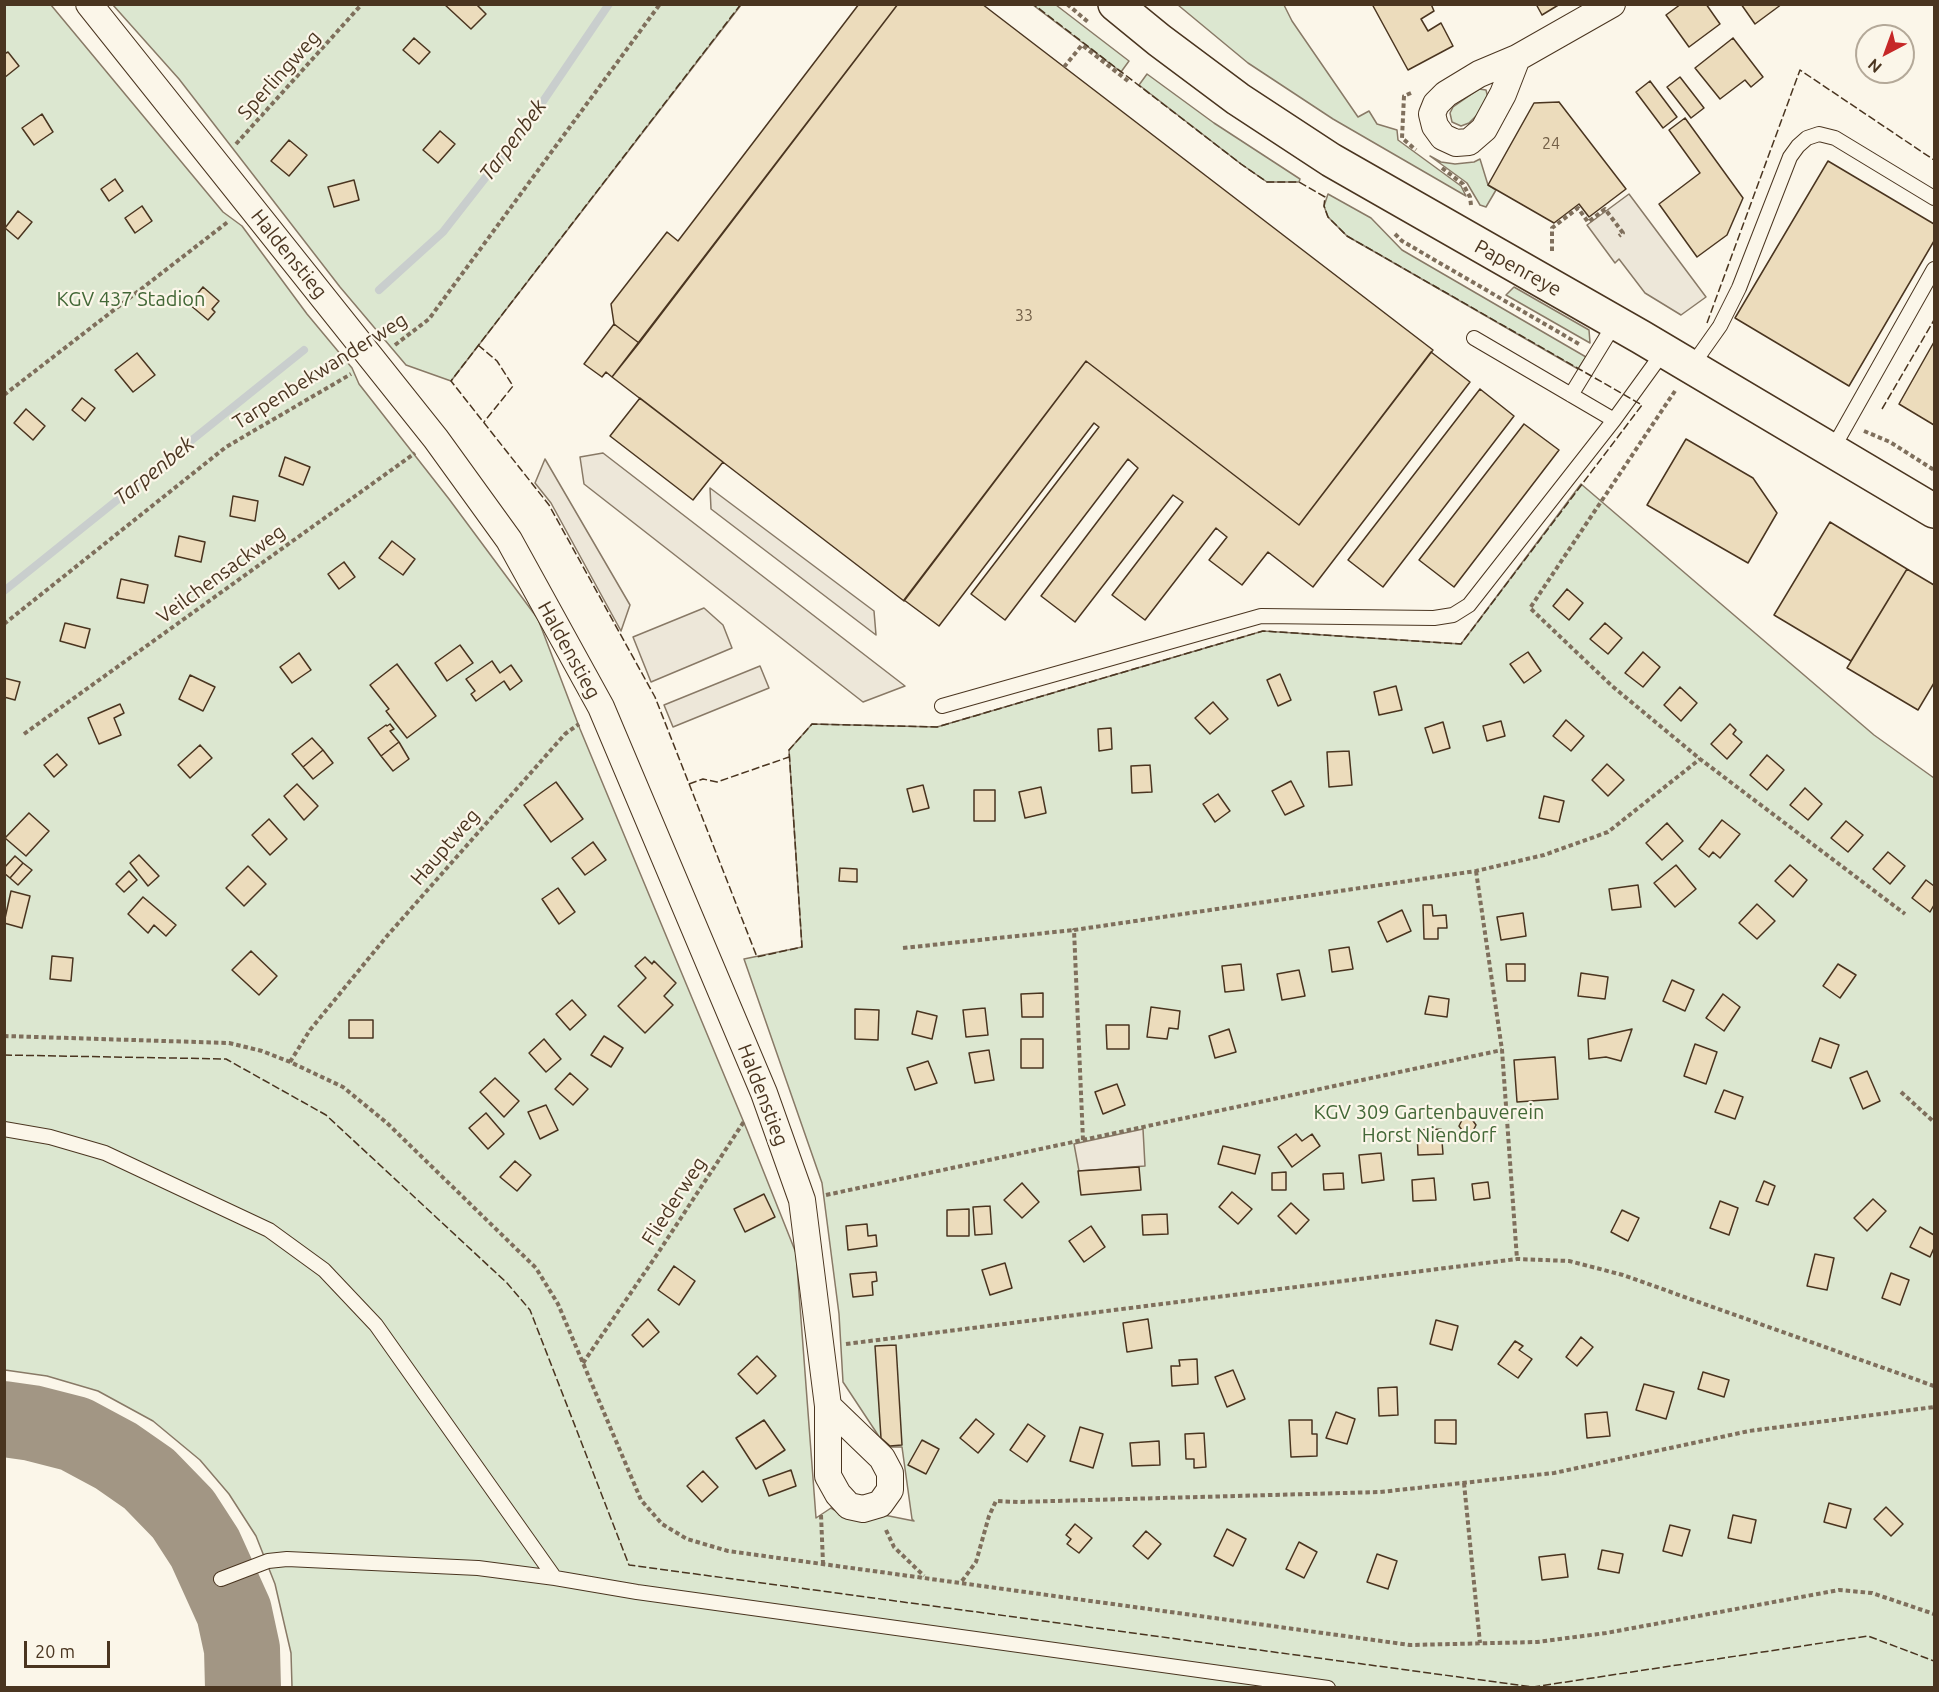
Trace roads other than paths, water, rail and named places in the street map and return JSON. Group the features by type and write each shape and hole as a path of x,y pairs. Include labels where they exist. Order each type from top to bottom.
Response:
{"main road":[{"name":"Papenreye","path":"1115,4 1238,99 1331,160 1935,511"}],"street":[{"name":"Haldenstieg","path":"89,4 436,439 509,540 601,707 764,1093 802,1200 828,1406 828,1476 838,1494 849,1506 863,1509 880,1504 890,1490 890,1473 882,1458 828,1406"},
{"path":"1517,58 1606,6"}],"lane":[{"path":"942,706 1261,616 1434,618 1453,615 1469,605 1614,420 1677,359 1720,326 1739,288 1790,157 1807,138 1819,134 1835,138 1935,198"},
{"path":"1832,450 1935,269"},
{"path":"1571,395 1615,323"},
{"path":"1474,338 1614,420"},
{"path":"4,1129 50,1137 105,1153 269,1230 324,1270 376,1325 555,1578"},
{"path":"221,1579 268,1561 287,1559 478,1568 1328,1688"}],"waterway":[{"name":"Tarpenbek","path":"379,290 443,232 529,122 609,4"},
{"name":"Tarpenbek","path":"4,591 304,350"}],"park label":[{"name":"KGV 437 Stadion","path":"131,299"},
{"name":"KGV 309 Gartenbauverein Horst Niendorf","path":"1429,1124"}]}
